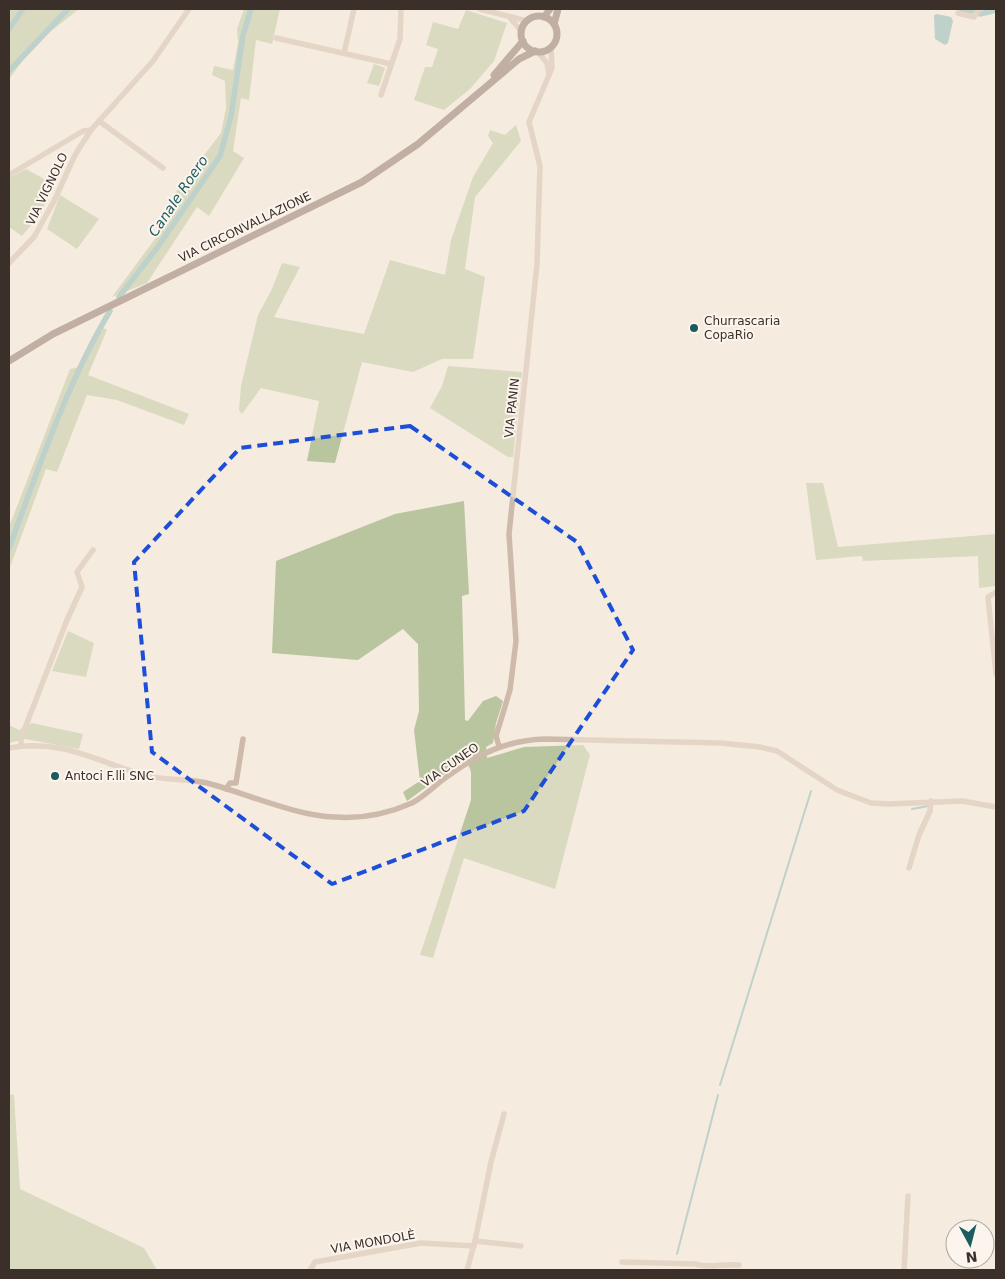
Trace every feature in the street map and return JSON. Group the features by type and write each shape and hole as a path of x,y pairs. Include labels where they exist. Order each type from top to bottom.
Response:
{"main road":[{"path":"544,17 550,9"},
{"path":"554,24 544,17 536,17 527,21 522,32 523,41 529,49 536,52 551,48 557,35 554,24 558,9"},
{"name":"VIA CIRCONVALLAZIONE","path":"478,93 523,41"},
{"name":"VIA CIRCONVALLAZIONE","path":"9,361 54,334 362,182 418,144 518,59 536,52"}],"street":[{"name":"VIA VIGNOLO","path":"9,263 34,237 54,201 74,156 91,130 153,60 189,9"},
{"path":"344,53 354,9"},
{"path":"381,95 402,29 401,9"},
{"path":"480,9 527,21"},
{"path":"958,13 974,17 979,9"},
{"path":"510,17 522,32"},
{"path":"276,38 391,64"},
{"name":"VIA PANIN","path":"499,746 496,736 510,690 516,641 509,534 537,264 540,166 529,122 552,68 551,48"},
{"path":"536,52 547,63 549,74"},
{"path":"99,122 163,168"},
{"path":"9,175 83,131 91,130"},
{"path":"21,746 21,738 66,620 82,587 77,572 93,550"},
{"path":"996,592 988,597 996,674"},
{"name":"VIA CUNEO","path":"9,748 48,745 80,752 149,776 191,780 333,818 368,817 413,802 468,762 499,746 545,739 720,743 760,748 777,751 837,790 856,799 888,804 962,801 996,806"},
{"path":"240,793 236,783 243,740"},
{"path":"226,789 230,783 236,783"},
{"path":"909,868 932,801"},
{"path":"467,1270 475,1243 490,1162 504,1114"},
{"path":"904,1270 908,1196"},
{"name":"VIA MONDOLÈ","path":"310,1270 315,1262 403,1245 475,1243 521,1246"},
{"path":"622,1262 696,1264 704,1269 725,1263 739,1265"}],"highlighted area":[{"path":"410,426 577,542 633,650 524,811 332,884 152,752 134,562 240,448"}],"green space":[{"path":"9,9 79,9 36,43 9,79"},
{"path":"244,9 280,9 272,44 256,40 249,100 241,98 233,151 244,158 209,216 197,207 147,283 112,297 177,209 172,197 221,133 226,108 225,81 212,75 214,66 233,70 238,43 237,29"},
{"path":"466,10 507,23 494,61 470,89 444,110 414,100 425,67 432,67 438,49 426,45 433,22 458,29"},
{"path":"374,64 385,68 379,86 367,83"},
{"path":"516,125 521,141 475,197 465,269 485,277 473,359 442,359 413,372 362,362 335,463 307,461 319,401 261,388 242,414 239,410 241,386 258,315 272,289 282,263 300,267 274,317 364,334 390,260 445,275 451,240 473,177 493,143 488,136 490,130 505,135"},
{"path":"26,169 55,185 38,217 22,236 9,227 9,178"},
{"path":"60,195 99,219 77,249 47,229"},
{"path":"99,326 107,330 88,375 189,414 184,425 117,400 87,395 57,472 46,469 9,570 9,527 70,369 80,367 90,341"},
{"path":"448,366 522,372 513,457 508,457 430,408 442,386"},
{"path":"806,483 823,483 838,547 996,534 996,586 979,588 978,556 863,561 862,556 816,560"},
{"path":"464,501 469,594 462,596 465,720 468,721 483,701 496,696 503,701 496,723 493,743 486,747 487,758 524,747 583,745 590,755 555,889 464,858 433,958 420,955 471,800 471,772 466,758 407,801 403,792 420,781 414,730 419,711 418,644 403,629 358,660 272,653 276,561 395,514"},
{"path":"68,631 94,643 86,677 52,671"},
{"path":"32,723 83,734 79,749 25,739 9,743 9,725 19,730"},
{"path":"9,1094 14,1095 20,1189 144,1248 157,1270 9,1270"}],"water":[{"path":"934,15 951,17 953,21 948,43 945,45 935,39"}],"waterway":[{"path":"9,29 23,9"},
{"path":"9,71 68,9"},
{"name":"Canale Roero","path":"119,297 157,248 220,156 231,116 243,35 251,9"},
{"path":"960,9 975,12"},
{"path":"980,14 996,10"},
{"name":"Canale Roero","path":"9,548 67,397 80,367 110,311"},
{"path":"720,1085 811,791"},
{"path":"912,809 928,806"},
{"path":"677,1254 718,1095"}],"place":[{"name":"Churrascaria CopaRio","path":"694,328"},
{"name":"Antoci F.lli SNC","path":"55,776"}]}
